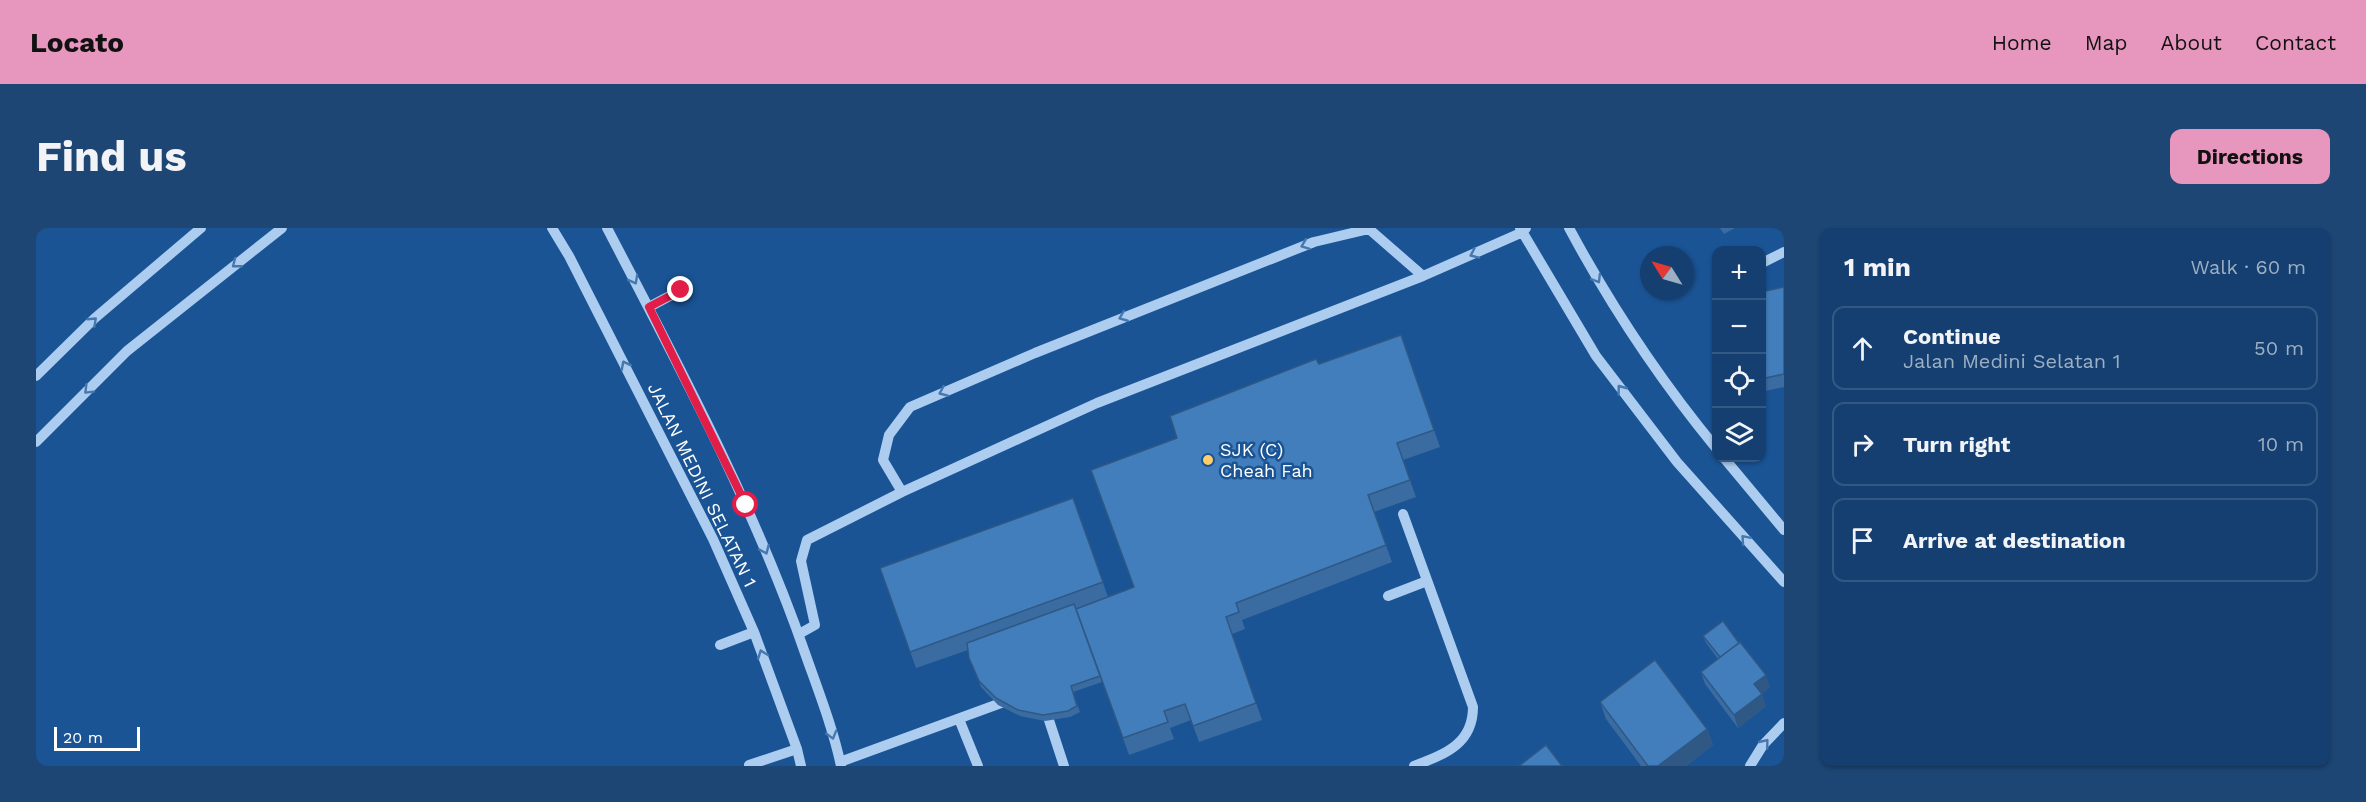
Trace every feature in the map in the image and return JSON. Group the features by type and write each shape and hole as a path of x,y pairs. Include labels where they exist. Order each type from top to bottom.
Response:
{"street":[{"path":"36,376 95,318 201,228"},
{"path":"36,442 127,351 282,228"},
{"name":"JALAN MEDINI SELATAN 1","path":"552,228 569,256 713,539 754,632 797,749 801,766"},
{"name":"JALAN MEDINI SELATAN 1","path":"607,228 649,307 746,505 783,590 841,764"},
{"path":"902,492 883,460 889,435 910,407 1035,353 1314,242 1369,228 1423,276"},
{"path":"1569,228 1632,336 1712,443"},
{"path":"799,634 815,625 801,561 807,540 902,492 1097,403 1423,276 1523,229 1596,356 1677,462 1784,582"},
{"path":"1766,261 1784,252"},
{"path":"649,307 681,290"},
{"path":"1727,462 1784,530"},
{"path":"1403,514 1473,707 1473,722 1467,735 1455,747 1414,766"},
{"path":"1388,596 1427,581"},
{"path":"720,645 754,632"},
{"path":"841,764 1016,698 1029,699 1045,708 1064,766"},
{"path":"959,718 978,766"},
{"path":"1750,766 1763,745 1784,723"},
{"path":"749,765 797,749"}],"building":[{"path":"1784,287 1784,374 1766,378 1766,300 1766,291"},
{"path":"1401,335 1434,430 1397,443 1410,480 1368,495 1386,545 1236,603 1239,612 1226,617 1256,703 1193,726 1185,704 1164,711 1168,722 1123,738 1076,609 1134,587 1091,470 1177,438 1170,416 1316,359 1319,364"},
{"path":"1073,498 1103,582 910,652 880,568"},
{"path":"1074,604 1100,676 1071,686 1077,706 1068,711 1043,715 1018,710 996,698 979,681 969,658 967,643"},
{"path":"1723,621 1739,643 1720,657 1703,636"},
{"path":"1740,642 1766,675 1754,684 1762,694 1734,715 1701,672"},
{"path":"1655,660 1707,729 1658,766 1648,766 1600,702"},
{"path":"1546,745 1562,766 1519,766"}],"place":[{"name":"SJK (C) Cheah Fah","path":"1208,460"}],"route":[{"path":"681,290 649,307 746,505"}]}
